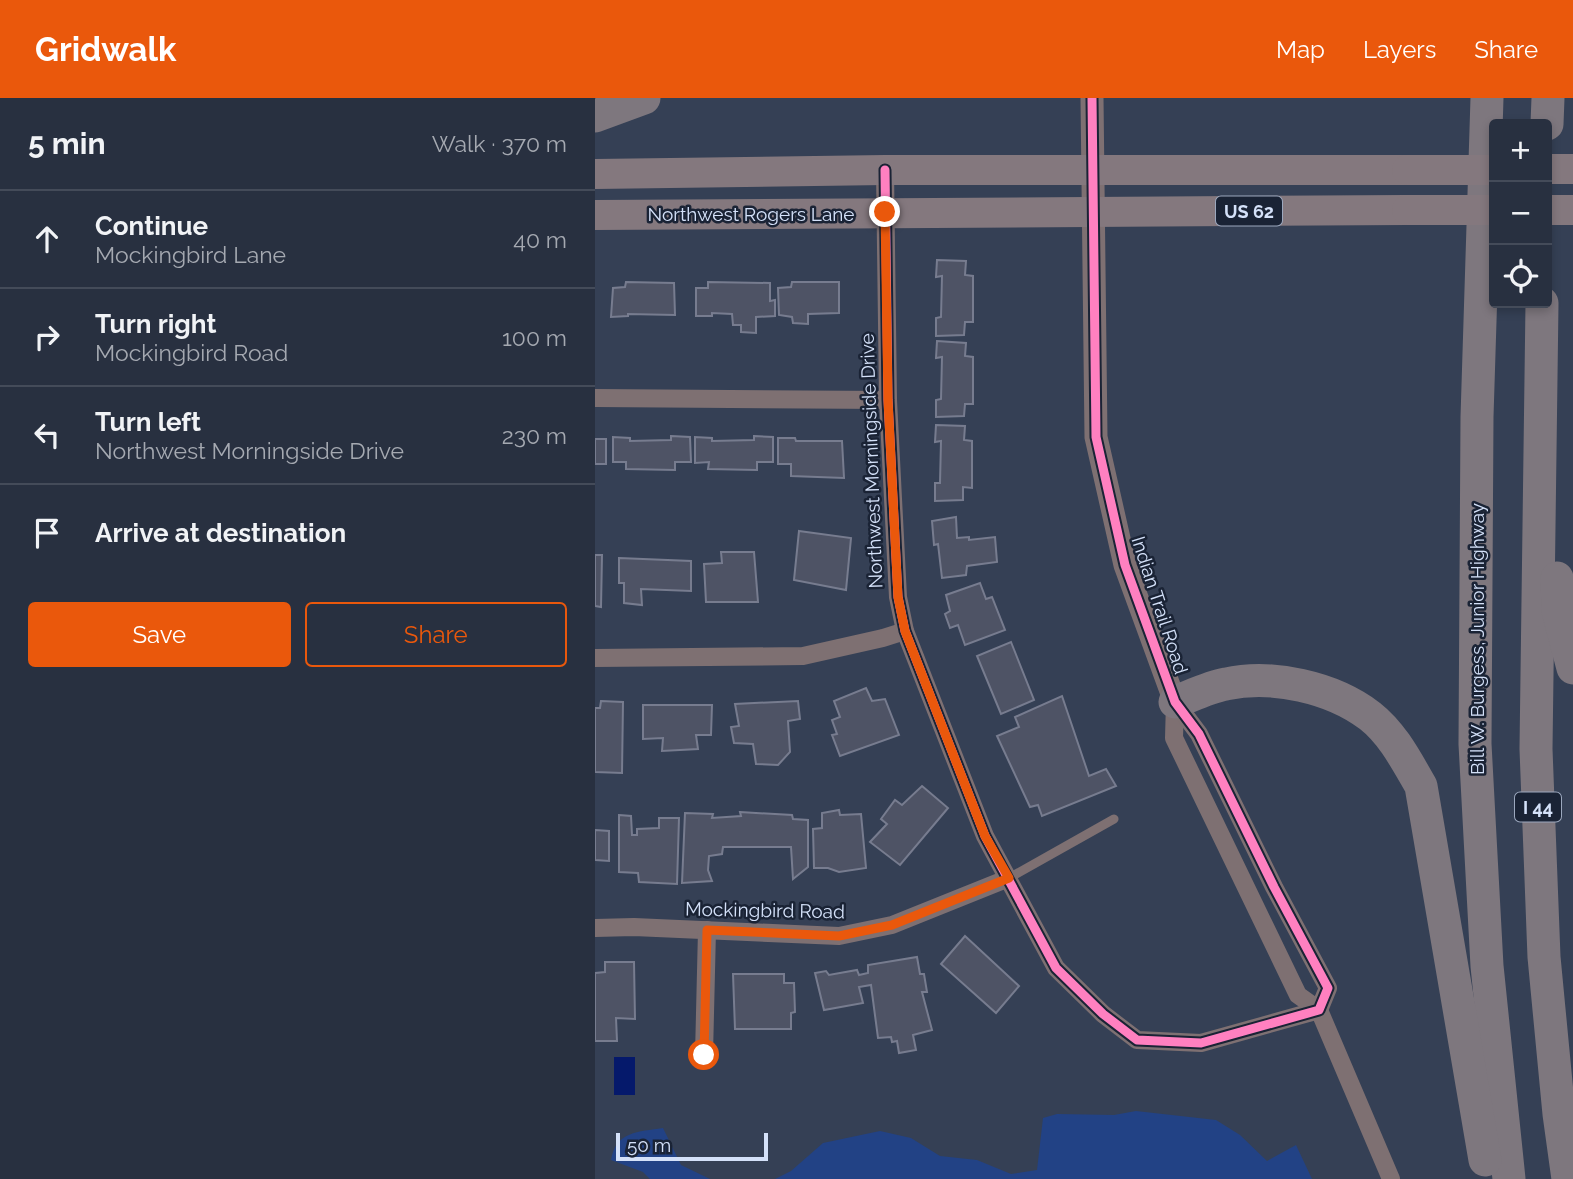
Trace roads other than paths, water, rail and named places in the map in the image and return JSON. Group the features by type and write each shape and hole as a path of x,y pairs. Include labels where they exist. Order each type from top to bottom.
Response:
{"highway":[{"path":"595,116 644,98"},
{"name":"Bill W. Burgess, Junior Highway","path":"1487,98 1477,417 1475,744 1487,966 1509,1179"},
{"path":"1546,119 1548,98"},
{"path":"1552,169 1573,169"},
{"path":"595,174 884,170 1489,170"},
{"path":"966,212 1006,171"},
{"name":"Northwest Rogers Lane","path":"595,215 1489,210"},
{"path":"1552,210 1573,210"},
{"name":"I 44","path":"1542,308 1536,749 1544,957 1568,1179"},
{"path":"1541,434 1556,521 1558,611 1573,668"},
{"path":"1175,702 1225,684 1270,681 1310,687 1341,698 1371,717 1397,745 1421,786 1488,1179"}],"street":[{"name":"Indian Trail Road","path":"1091,98 1096,437 1125,565 1175,702 1199,734 1273,887 1328,988 1319,1010"},
{"name":"Northwest Morningside Drive","path":"884,170 888,400 898,597 905,631 985,836 1056,968 1103,1014 1137,1040 1201,1043 1319,1010"},
{"path":"595,398 888,400"},
{"path":"595,659 803,656 905,631"},
{"name":"Indian Trail Road","path":"1175,702 1174,738 1297,995 1319,1010 1391,1179"},
{"name":"Mockingbird Road","path":"595,928 634,927 839,936 892,925 1009,878"},
{"path":"704,1055 707,930"}],"lane":[{"path":"1009,878 1114,819"}]}
